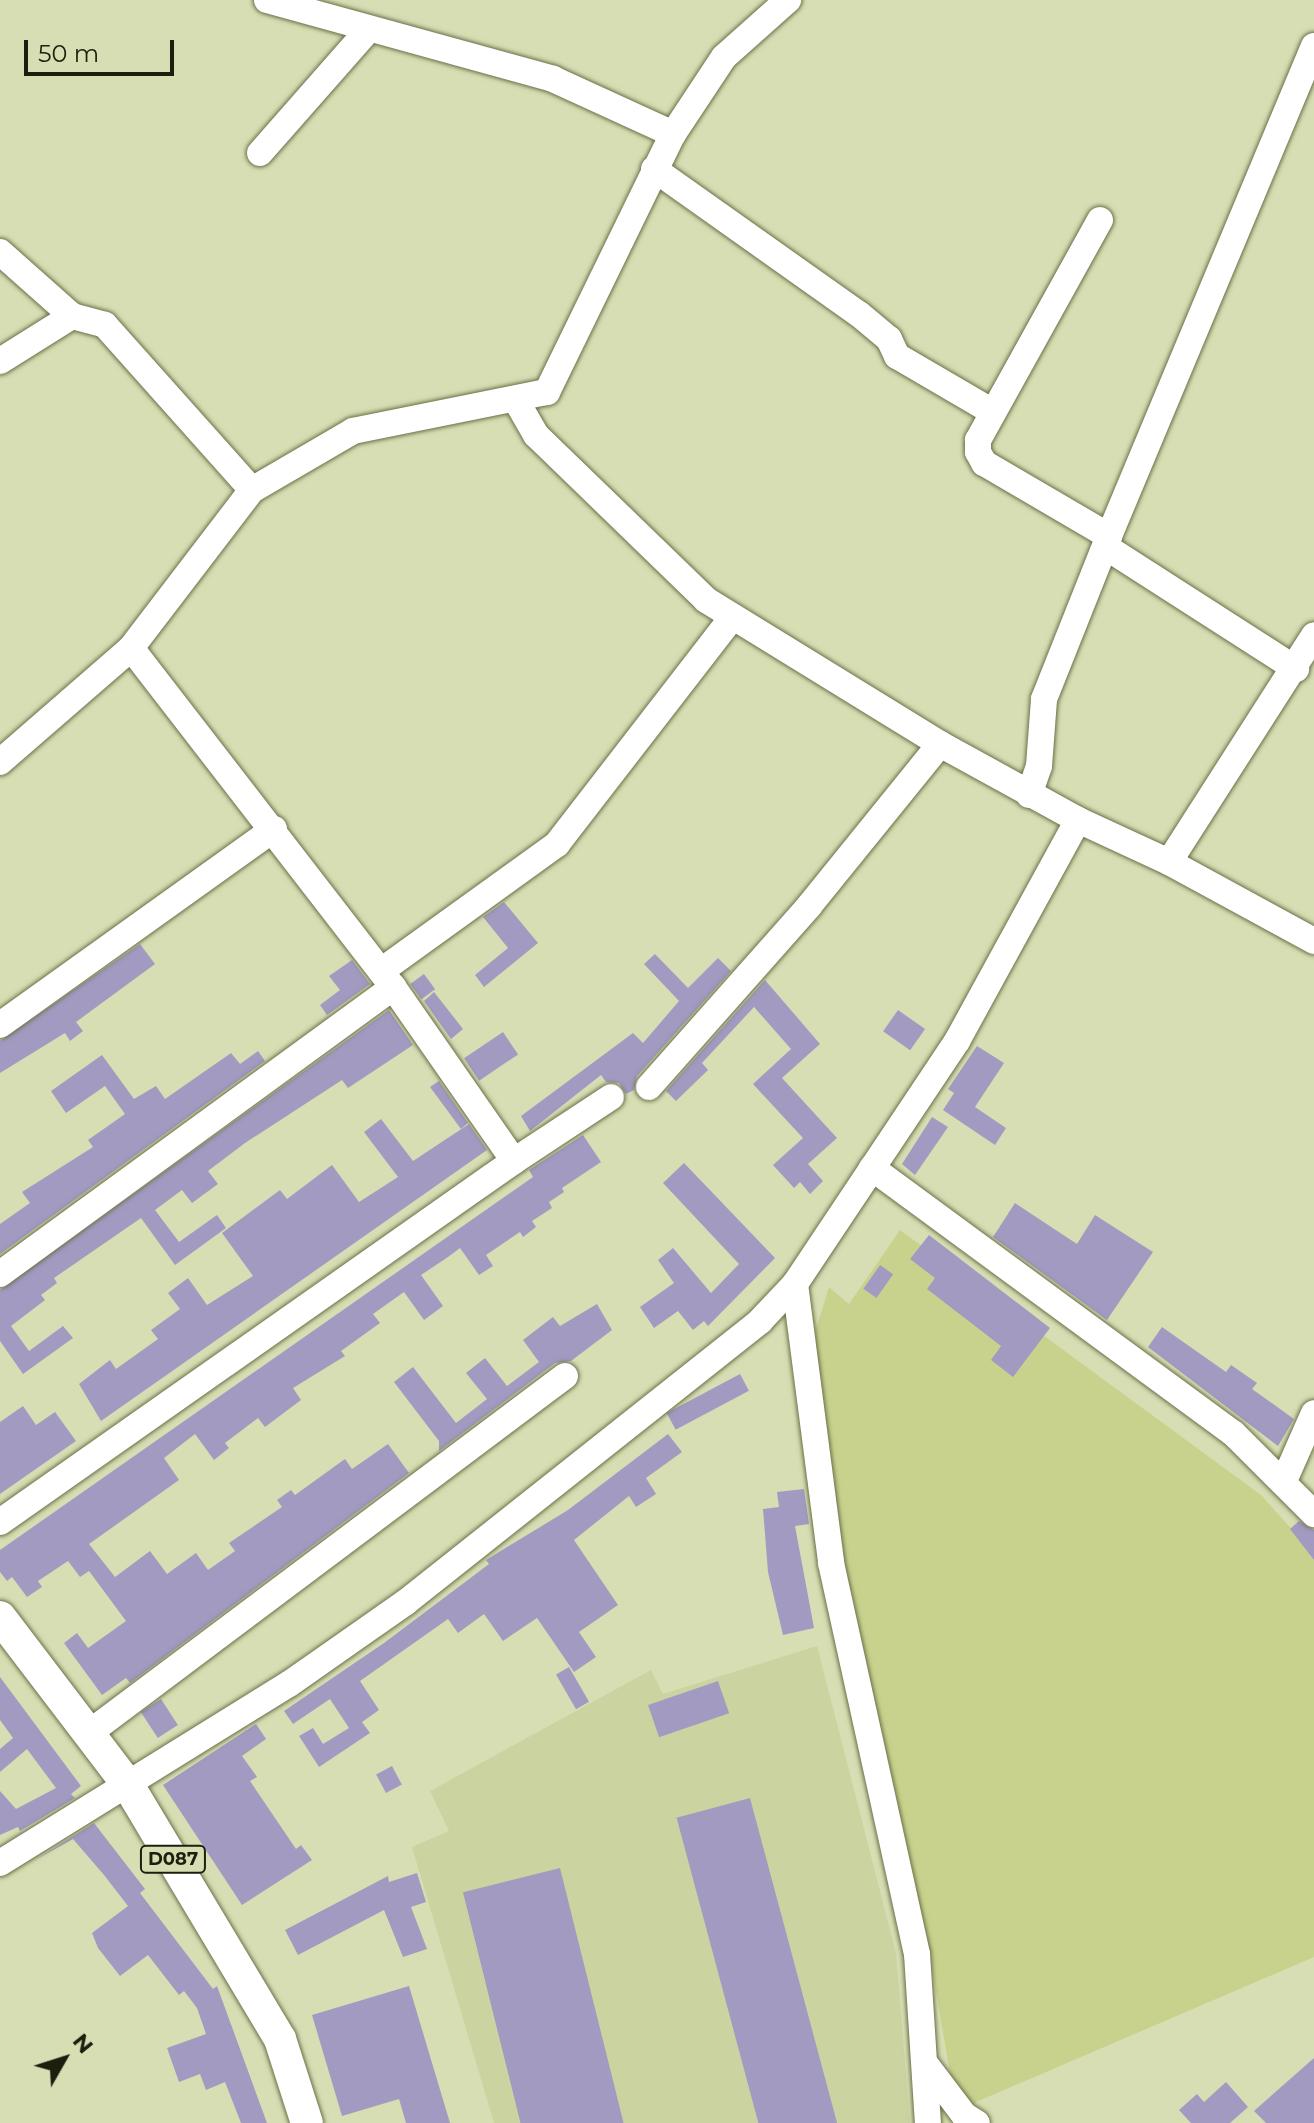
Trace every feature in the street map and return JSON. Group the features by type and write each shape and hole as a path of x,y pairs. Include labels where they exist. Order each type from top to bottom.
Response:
{"main road":[{"name":"D087","path":"0,1617 128,1785 280,2039 307,2123"}],"street":[{"path":"267,0 367,31 553,79 673,134"},
{"path":"0,762 131,648 252,490 353,431 517,402 547,392 673,134 724,57 788,0"},
{"path":"260,153 367,31"},
{"path":"1029,795 1039,766 1044,699 1314,46"},
{"path":"654,169 859,314 889,339 897,356 993,412"},
{"path":"1100,220 978,440 984,463 1108,541 1296,669"},
{"path":"0,252 72,316 105,325 252,490"},
{"path":"0,361 72,316"},
{"path":"517,402 536,435 731,619 1029,795 1169,862 1314,941"},
{"path":"0,1274 387,979 557,844 731,619"},
{"path":"1169,862 1296,669 1314,635"},
{"path":"131,648 387,979 514,1161"},
{"path":"649,1087 809,906 940,744"},
{"path":"0,1863 128,1785 406,1602 760,1321 795,1284 957,1041 1078,820"},
{"path":"0,1025 274,829"},
{"path":"0,1522 514,1161 611,1097"},
{"path":"872,1168 1233,1433 1314,1514"},
{"path":"795,1284 831,1563 917,1954 927,2066 928,2123"},
{"path":"89,1733 565,1376"},
{"path":"1284,1481 1314,1413"},
{"path":"927,2066 964,2115 977,2123"}],"shaded area":[{"path":"900,1230 1261,1495 1314,1554 1314,1957 967,2106 950,2073 927,1940 851,1636 815,1376 816,1329 829,1287 849,1304"},
{"path":"817,1646 896,1953 910,2123 494,2123 412,1847 449,1831 430,1791 651,1670 663,1694"}],"building":[{"path":"504,902 538,943 484,987 475,975 508,948 483,917"},
{"path":"140,944 155,964 76,1022 83,1031 70,1041 65,1033 0,1073 0,1041"},
{"path":"655,954 688,988 718,958 731,971 637,1076 634,1090 626,1094 619,1083 606,1082 601,1075 530,1131 521,1116 633,1033 643,1043 679,1001 644,964"},
{"path":"352,960 370,984 327,1015 320,1005 340,990 329,976"},
{"path":"424,974 435,989 421,999 410,984"},
{"path":"765,980 820,1044 782,1078 837,1138 808,1164 823,1181 810,1194 800,1182 794,1188 773,1165 803,1138 753,1084 791,1049 754,1007 702,1063 708,1070 676,1101 666,1091"},
{"path":"434,992 463,1029 451,1039 424,1001"},
{"path":"389,1010 413,1045 348,1088 342,1080 245,1143 208,1171 218,1184 192,1203 182,1190 155,1210 179,1242 217,1215 226,1228 175,1265 141,1218 54,1278 57,1283 41,1295 45,1300 11,1326 29,1351 63,1326 73,1338 23,1374 0,1341 0,1290"},
{"path":"898,1010 925,1029 910,1050 883,1031"},
{"path":"503,1032 518,1054 479,1081 464,1058"},
{"path":"977,1046 1004,1063 975,1107 1006,1128 995,1145 943,1110 954,1093 948,1089"},
{"path":"258,1051 265,1061 0,1254 0,1224 30,1203 22,1192 93,1147 88,1140 125,1114 105,1086 66,1113 51,1091 102,1055 134,1099 156,1086 165,1099 231,1053 240,1064"},
{"path":"439,1081 468,1123 461,1129 430,1087"},
{"path":"932,1117 948,1127 915,1175 902,1164"},
{"path":"381,1119 413,1161 469,1124 487,1150 101,1421 79,1384 110,1360 116,1369 158,1339 151,1330 180,1309 168,1293 188,1278 207,1305 253,1276 222,1233 280,1190 287,1199 332,1165 359,1202 398,1177 364,1132"},
{"path":"583,1135 601,1162 562,1188 564,1192 549,1202 552,1208 532,1221 536,1227 523,1237 520,1232 486,1255 493,1266 479,1275 460,1248 421,1275 443,1306 424,1320 404,1292 373,1314 380,1323 341,1351 345,1356 293,1388 301,1400 265,1427 258,1418 225,1443 229,1448 214,1460 195,1434 164,1458 179,1480 89,1544 115,1577 150,1551 167,1574 196,1553 208,1570 235,1551 229,1543 282,1507 277,1500 291,1490 295,1495 345,1459 352,1469 388,1444 409,1473 130,1683 126,1678 102,1695 64,1643 77,1633 88,1648 126,1621 89,1571 80,1577 68,1561 38,1581 42,1587 27,1597 12,1577 7,1581 0,1572 0,1550 533,1177 529,1170"},
{"path":"684,1163 775,1258 708,1326 704,1321 693,1330 678,1311 654,1328 640,1307 674,1283 658,1260 673,1248 711,1293 739,1264 663,1183"},
{"path":"1015,1203 1077,1244 1095,1215 1153,1252 1107,1320 993,1237"},
{"path":"929,1235 1050,1328 1013,1377 991,1360 1001,1346 927,1289 935,1278 910,1259"},
{"path":"880,1265 893,1274 876,1298 863,1289"},
{"path":"597,1304 612,1330 571,1361 555,1363 439,1451 439,1441 394,1382 413,1367 456,1423 487,1399 466,1373 485,1358 507,1386 539,1362 523,1340 553,1317 560,1326"},
{"path":"1162,1327 1226,1372 1231,1365 1257,1383 1252,1389 1294,1419 1278,1446 1148,1347"},
{"path":"740,1374 749,1391 676,1430 667,1413"},
{"path":"23,1406 36,1425 55,1412 76,1441 0,1494 0,1422"},
{"path":"668,1434 682,1452 646,1478 656,1494 636,1507 629,1496 574,1540 618,1605 579,1632 596,1657 574,1672 537,1618 503,1641 484,1614 458,1633 448,1619 360,1681 379,1710 362,1722 370,1733 319,1767 299,1736 313,1728 323,1744 349,1728 330,1699 293,1724 284,1711 384,1643 489,1564 486,1560 568,1510"},
{"path":"804,1489 809,1524 795,1526 814,1628 783,1635 768,1572 763,1509 779,1507 777,1492"},
{"path":"1299,1521 1314,1530 1314,1560 1290,1529"},
{"path":"569,1667 589,1702 576,1709 556,1674"},
{"path":"0,1677 81,1786 71,1794 75,1798 20,1831 18,1827 0,1835 0,1791 16,1809 56,1788 27,1749 0,1772 0,1749 13,1738 0,1720"},
{"path":"718,1681 729,1713 659,1737 648,1705"},
{"path":"161,1699 178,1725 158,1738 141,1712"},
{"path":"256,1724 266,1739 242,1756 257,1777 250,1781 296,1849 301,1845 312,1860 242,1905 163,1785"},
{"path":"392,1766 402,1785 386,1793 376,1774"},
{"path":"750,1798 837,2123 758,2123 677,1818"},
{"path":"94,1823 145,1889 140,1893 213,1989 217,1986 267,2123 241,2123 225,2082 206,2090 200,2074 179,2082 167,2048 206,2034 197,2008 184,1991 179,1995 148,1955 120,1976 98,1948 92,1933 128,1906 73,1839 37,1859"},
{"path":"560,1868 624,2123 521,2123 463,1892"},
{"path":"417,1873 426,1902 411,1907 427,1949 403,1957 384,1910 298,1955 285,1930 388,1876 389,1882"},
{"path":"409,1986 450,2123 406,2123 399,2099 342,2116 312,2015"},
{"path":"1314,2058 1314,2123 1266,2123 1254,2111"},
{"path":"1226,2082 1248,2107 1230,2123 1191,2123 1179,2110 1197,2094 1204,2102"}]}
